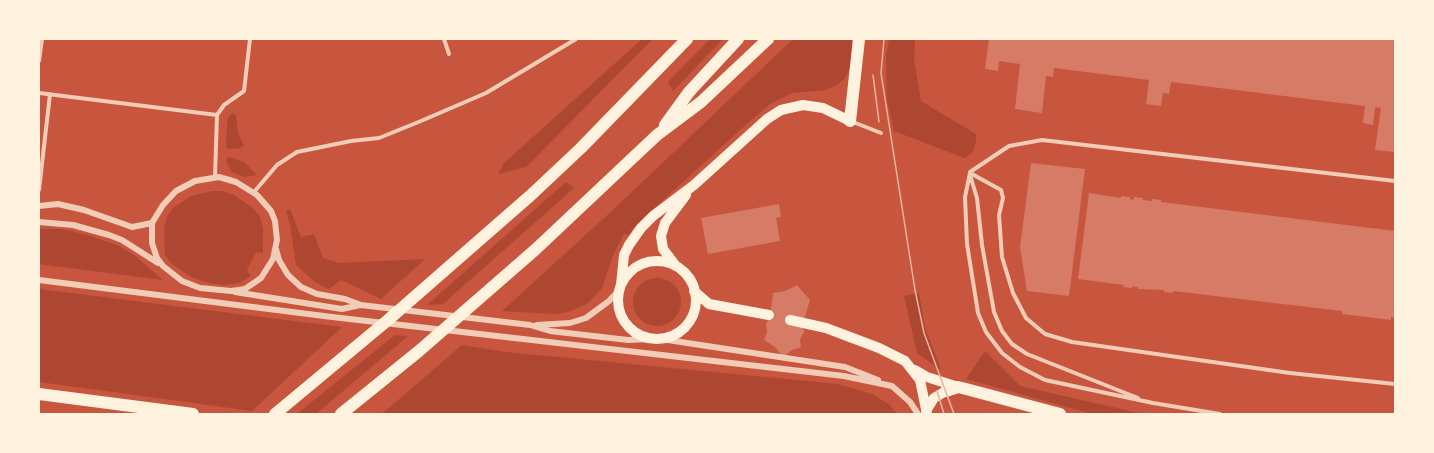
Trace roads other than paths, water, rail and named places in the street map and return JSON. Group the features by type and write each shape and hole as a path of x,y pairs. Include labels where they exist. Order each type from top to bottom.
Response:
{"highway":[{"path":"275,414 388,320 540,186 581,148 687,39"},
{"path":"657,135 689,92 738,39"},
{"path":"341,414 419,351 536,249 657,135 701,102 768,39"},
{"path":"850,121 859,39"},
{"path":"952,389 1060,414"},
{"path":"39,394 193,414"}],"main road":[{"path":"694,186 665,223 661,236 663,249 691,282 694,291 693,312 681,330 656,339 632,331 618,305 624,255 634,237 653,216 694,186 753,131 780,111 812,105 850,121"},
{"path":"620,287 627,275 645,263 657,261 678,268"},
{"path":"694,291 709,304 769,315"},
{"path":"790,320 826,328 896,355 927,377 952,389"},
{"path":"912,367 922,387 924,413"},
{"path":"924,413 934,398 952,389"}],"street":[{"path":"163,266 157,258 152,243 152,223 163,205 176,191 195,181 215,177 236,182 254,192 271,211 277,230 273,260 261,278 245,289 231,291"},
{"path":"39,206 58,204 84,210 132,227 152,223"},
{"path":"39,222 73,225 122,240 190,285 342,309 361,305"},
{"path":"276,249 282,268 301,287 317,294 345,299 361,305 530,325 570,323 586,318 609,301 620,287"},
{"path":"39,280 332,317 844,376 887,384"},
{"path":"530,325 550,331 617,339 656,339 845,368 887,384 924,413"}],"lane":[{"path":"39,61 42,39"},
{"path":"215,177 217,115 224,105 244,91 250,39"},
{"path":"444,39 449,54"},
{"path":"254,192 272,169 297,152 379,138 421,122 486,93 576,39"},
{"path":"39,93 217,115"},
{"path":"39,190 50,94"},
{"path":"850,121 881,133"},
{"path":"1220,414 1153,403 1045,380 1020,367 1002,353 986,332 978,313 967,244 965,197 970,173 1008,146 1042,140 1395,181"},
{"path":"970,173 1001,190 1003,198 999,214 1002,257 1010,284 1026,318 1045,334 1072,342 1290,373 1395,384"},
{"path":"970,173 977,198 982,245 994,312 1002,331 1012,344 1027,354 1153,403"}],"tram line":[{"path":"884,39 881,73 915,290 924,333 954,414"},
{"path":"873,75 879,122"},
{"path":"937,391 944,414"}]}
